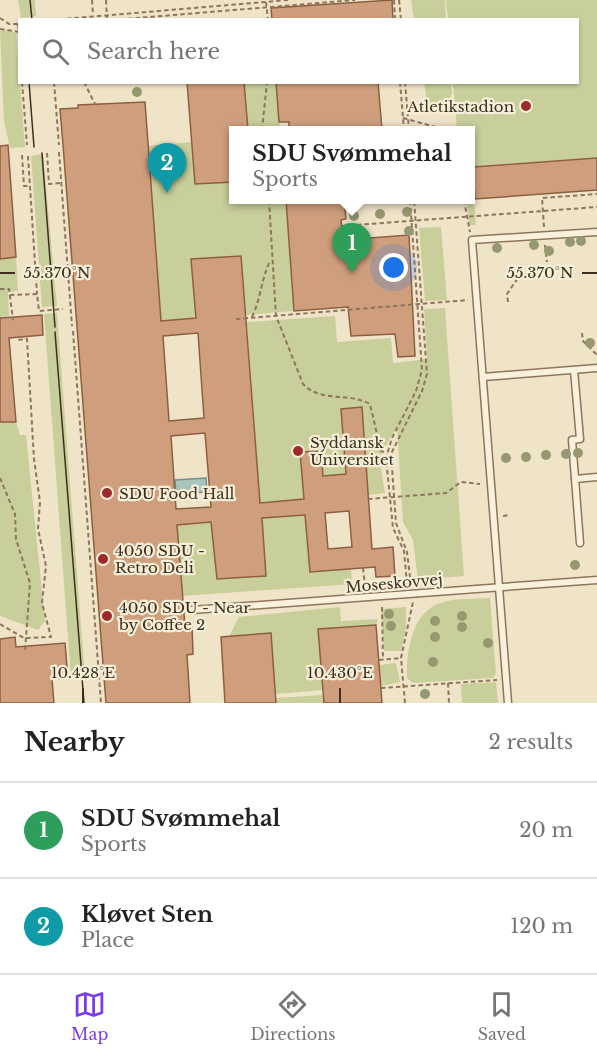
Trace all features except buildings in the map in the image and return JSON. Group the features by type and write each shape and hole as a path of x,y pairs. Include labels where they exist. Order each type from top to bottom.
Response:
{"lane":[{"path":"508,703 472,240 597,232"},
{"path":"483,377 597,368"},
{"path":"574,370 580,439 572,440 580,543"},
{"path":"575,479 597,477"},
{"name":"Moseskovvej","path":"192,610 597,579"}],"path":[{"path":"92,0 93,16"},
{"path":"106,0 107,15"},
{"path":"80,18 288,0"},
{"path":"137,18 355,0"},
{"path":"394,0 395,18"},
{"path":"399,0 401,18"},
{"path":"267,2 268,18"},
{"path":"0,19 9,24 18,24"},
{"path":"0,29 18,32"},
{"path":"22,84 27,145"},
{"path":"54,84 59,145"},
{"path":"85,84 95,104"},
{"path":"262,126 267,84"},
{"path":"400,84 404,126"},
{"path":"405,84 409,126"},
{"path":"403,118 433,126"},
{"path":"59,152 72,326"},
{"path":"47,153 49,184 62,183"},
{"path":"22,155 24,186 30,186"},
{"path":"28,156 39,311 63,309"},
{"path":"546,262 542,198 597,194"},
{"path":"269,204 276,316 303,384 310,392 320,396 362,399 370,404 381,451 387,453"},
{"path":"410,204 422,363 420,382 387,453 396,523 407,552 410,594"},
{"path":"405,703 400,658 413,605 407,582 404,551 393,528 391,454 422,391 427,374 414,204"},
{"path":"464,204 465,218 472,240"},
{"path":"342,226 597,207"},
{"path":"252,317 261,298 260,282 271,258"},
{"path":"508,302 507,294 522,272 522,264"},
{"path":"0,289 9,289 13,320"},
{"path":"10,295 37,294"},
{"path":"236,319 477,300"},
{"path":"72,331 100,703"},
{"path":"582,333 583,341 597,355"},
{"path":"0,624 24,638 51,637 42,603 46,566 38,529 40,502 34,459 27,339 16,340"},
{"path":"0,478 15,513 16,539 30,583 24,638 25,651"},
{"path":"368,499 446,493 461,482 491,485"},
{"path":"363,568 366,598"},
{"path":"365,585 407,582"},
{"path":"390,606 380,607 381,660 400,658"},
{"path":"381,688 506,679"},
{"path":"448,683 449,703"}],"green space":[{"path":"18,0 35,0 36,16 21,18"},
{"path":"411,0 445,0 446,18 414,18"},
{"name":"Atletikstadion","path":"446,0 597,0 597,158 475,166 475,126 457,126 453,84 579,84 579,18 448,18"},
{"path":"9,30 16,33 18,84 20,84 25,147 10,148 4,121 0,31"},
{"path":"244,84 276,84 280,126 248,126"},
{"path":"424,84 451,84 452,93 445,111 429,112"},
{"path":"192,142 195,184 215,183 229,159 229,204 286,204 294,311 246,315 241,256 192,259 196,318 161,321 157,262 123,265 148,146"},
{"path":"43,154 57,306 42,307 31,156"},
{"name":"Atletikstadion","path":"467,204 475,204 476,225 469,225"},
{"path":"441,227 447,300 425,301 419,228"},
{"path":"16,257 18,291 8,292 9,316 0,317 0,259"},
{"path":"445,308 464,576 418,580 413,540 403,522 397,427 379,457 385,493 368,495 361,407 341,409 346,474 304,499 260,503 247,322 335,316 337,342 391,338 393,363 427,359 424,309"},
{"path":"57,313 85,677 71,678 44,314"},
{"path":"0,422 16,422 20,435 26,435 45,621 38,630 0,616"},
{"path":"305,515 310,571 351,568 352,584 182,596 177,525 211,522 217,579 265,576 262,518"},
{"path":"490,598 496,673 493,678 413,683 407,678 410,644 424,613 443,602"},
{"path":"340,607 341,621 378,619 376,625 318,629 323,690 275,694 271,634 229,636 239,617"},
{"path":"406,607 406,629 401,651 384,651 381,609"},
{"path":"396,663 400,682 381,686 379,665"},
{"path":"496,682 498,703 462,703 461,684"},
{"path":"323,695 324,703 277,703 276,698"}],"water":[{"path":"206,478 207,492 176,494 175,480"}],"tram line":[{"path":"30,0 32,18"},
{"path":"29,84 34,147"},
{"path":"42,153 55,327"},
{"path":"55,332 84,703"}],"place":[{"name":"Atletikstadion","path":"526,106"},
{"name":"Kløvet Sten","path":"167,193"},
{"name":"SDU Svømmehal","path":"352,273"},
{"name":"Syddansk Universitet","path":"298,451"},
{"name":"SDU Food Hall","path":"107,493"},
{"name":"4050 SDU - Retro Deli","path":"103,559"},
{"name":"4050 SDU - Near by Coffee 2","path":"107,616"}]}
